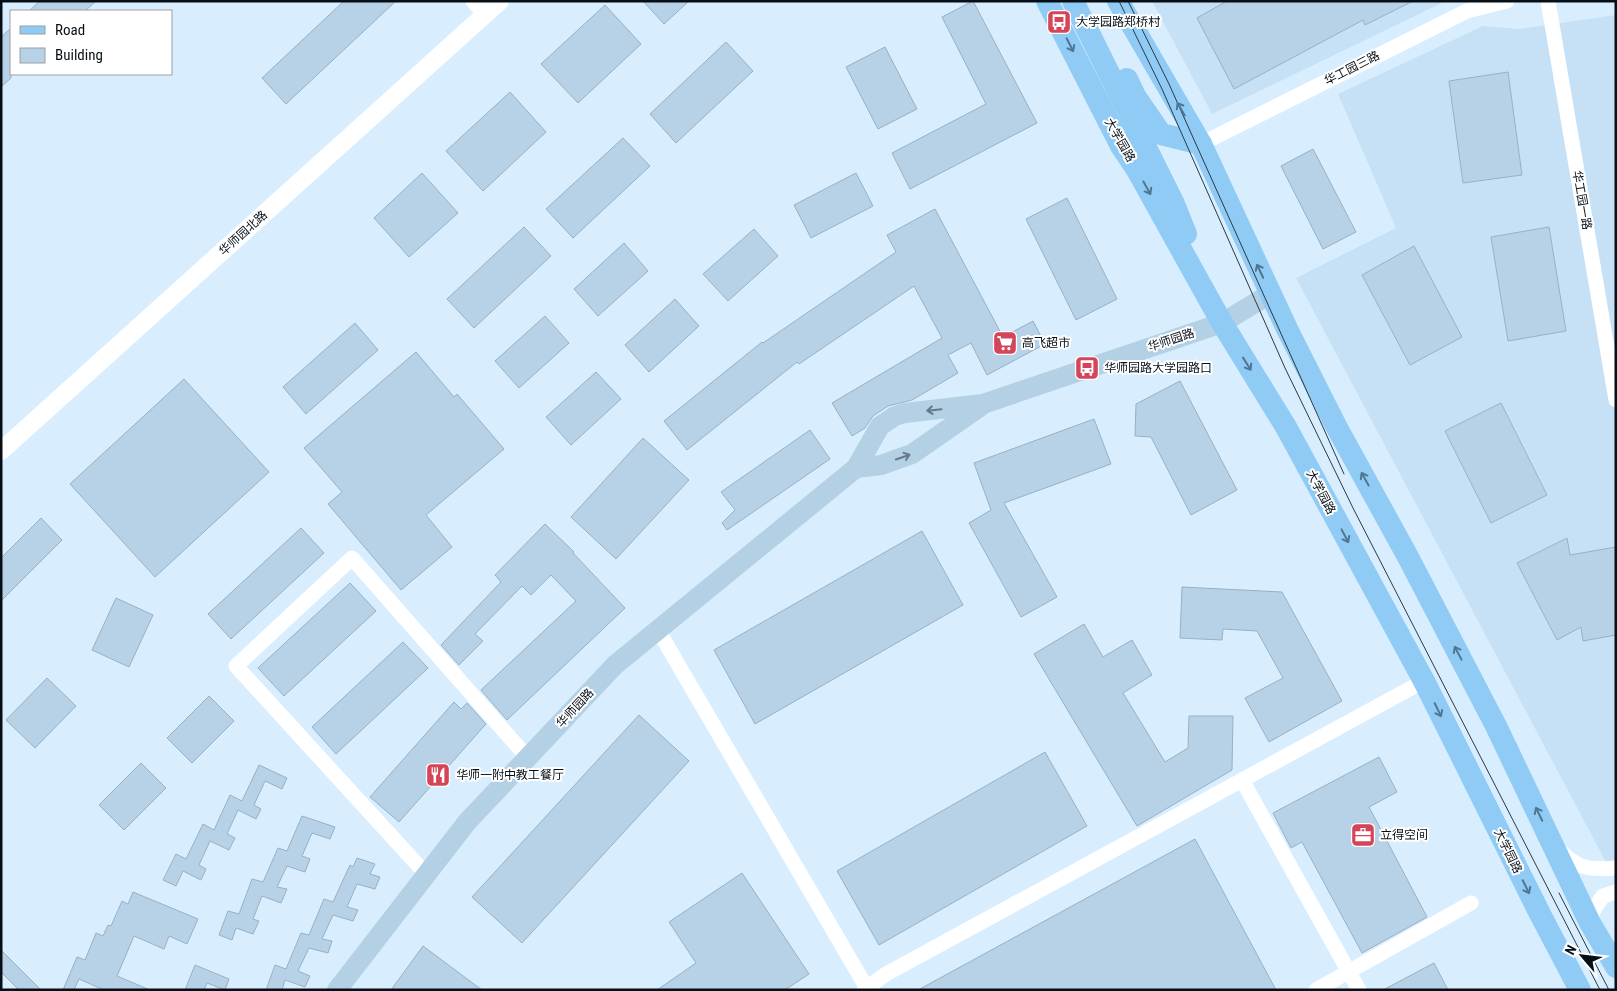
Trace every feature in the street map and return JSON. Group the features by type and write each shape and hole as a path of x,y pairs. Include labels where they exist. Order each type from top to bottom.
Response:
{"main road":[{"name":"大学园路","path":"1047,1 1120,146 1137,170 1222,323 1286,427 1424,681 1580,990"},
{"path":"1073,1 1090,34 1122,85 1135,96 1161,134 1201,144"},
{"path":"1090,1 1122,85 1174,204 1222,323"},
{"path":"1118,1 1201,144 1270,294 1336,426 1408,557 1496,726 1590,923 1616,967"},
{"name":"华师园路","path":"983,404 1222,323 1270,294"},
{"path":"856,468 881,465 912,454 983,404"},
{"path":"856,468 880,426 895,416 905,413 983,404"},
{"name":"华师园路","path":"337,990 467,822 615,665 856,468"}],"street":[{"path":"473,1 485,15"},
{"name":"华师园北路","path":"1,451 500,1"},
{"name":"华工园三路","path":"1201,144 1467,10 1507,1"},
{"name":"华工园一路","path":"1548,1 1616,400"},
{"path":"426,874 236,666 352,558 528,758"},
{"path":"658,630 866,989 886,974 1424,681"},
{"path":"1242,780 1359,990"},
{"path":"1553,844 1566,858 1581,867 1616,868"},
{"path":"1590,923 1594,909 1603,896 1616,892"},
{"path":"1316,990 1471,903"}],"shaded area":[{"path":"1152,1 1446,1 1212,114"},
{"path":"1616,15 1616,881 1296,278 1396,228 1338,94 1483,26 1519,29"}],"building":[{"path":"40,1 96,1 86,10 30,10"},
{"path":"344,1 396,1 286,104 262,78"},
{"path":"643,1 689,1 664,24"},
{"path":"973,1 1037,123 910,189 892,153 986,104 942,17"},
{"path":"1227,1 1413,1 1365,25 1363,20 1234,89 1197,18"},
{"path":"605,5 641,44 578,103 541,64"},
{"path":"10,29 11,78 1,87 1,37"},
{"path":"726,42 753,71 676,143 650,114"},
{"path":"885,47 917,109 878,129 846,67"},
{"path":"1508,72 1522,175 1463,183 1449,81"},
{"path":"510,92 546,132 483,191 446,151"},
{"path":"623,138 650,166 573,238 546,209"},
{"path":"1313,149 1356,232 1323,249 1281,166"},
{"path":"422,173 458,213 409,257 374,218"},
{"path":"856,173 873,206 811,238 794,205"},
{"path":"1067,198 1117,299 1076,320 1026,219"},
{"path":"935,209 1003,337 1033,321 1045,344 987,375 971,343 948,355 958,373 912,400 888,406 873,416 865,428 852,436 832,403 942,338 914,286 799,364 797,362 687,450 664,421 762,342 896,252 887,235"},
{"path":"524,227 551,256 474,328 447,299"},
{"path":"1549,227 1566,331 1508,341 1491,237"},
{"path":"754,229 778,256 728,301 703,274"},
{"path":"624,243 648,271 598,316 574,289"},
{"path":"1414,246 1462,337 1410,365 1362,275"},
{"path":"675,299 699,326 649,372 625,345"},
{"path":"545,316 569,343 519,388 495,361"},
{"path":"355,323 378,350 306,414 283,387"},
{"path":"416,352 454,397 457,394 504,449 426,515 452,547 401,590 328,504 342,492 304,448"},
{"path":"596,372 621,399 571,445 546,417"},
{"path":"184,379 269,472 155,577 70,484"},
{"path":"1180,381 1237,490 1191,515 1151,437 1135,436 1136,404"},
{"path":"1501,403 1547,495 1491,523 1445,431"},
{"path":"1094,419 1111,464 1004,503 1057,597 1021,617 969,523 991,510 974,463"},
{"path":"810,430 830,459 727,530 722,523 735,510 721,492"},
{"path":"643,438 689,480 616,559 571,517"},
{"path":"41,518 62,540 1,601 1,558"},
{"path":"545,524 574,552 625,608 507,720 481,690 576,601 551,575 531,595 522,586 475,634 483,641 459,665 441,645 501,582 495,575"},
{"path":"301,528 324,553 231,639 208,614"},
{"path":"922,531 963,605 755,724 714,650"},
{"path":"1567,538 1570,555 1616,547 1616,635 1583,641 1581,627 1557,640 1517,563"},
{"path":"350,583 376,611 284,696 258,668"},
{"path":"1182,587 1282,592 1342,701 1269,742 1245,698 1283,678 1257,631 1223,629 1222,640 1180,638"},
{"path":"116,598 153,615 129,667 92,650"},
{"path":"1084,624 1103,657 1132,640 1152,675 1123,693 1165,762 1188,748 1189,716 1233,716 1232,770 1137,826 1034,654"},
{"path":"403,642 428,668 336,754 312,727"},
{"path":"47,678 76,706 35,748 6,720"},
{"path":"209,696 234,721 192,763 167,738"},
{"path":"454,702 461,709 467,703 486,724 399,822 370,797"},
{"path":"639,715 689,761 522,943 472,897"},
{"path":"1045,752 1087,826 879,945 837,871"},
{"path":"1379,757 1397,792 1369,807 1427,917 1362,953 1302,842 1291,848 1273,813"},
{"path":"141,763 166,788 124,830 99,805"},
{"path":"259,765 287,778 282,789 265,781 254,805 261,809 256,819 238,810 227,834 235,838 229,850 210,841 199,865 206,869 201,880 183,871 176,886 163,880 176,854 186,859 203,824 214,830 230,795 242,801"},
{"path":"302,816 335,827 330,839 312,833 302,856 310,859 305,872 287,866 277,887 287,889 281,903 262,896 253,919 259,921 253,934 236,928 232,940 219,935 228,911 239,914 252,879 263,882 278,848 287,851"},
{"path":"1195,839 1276,990 918,990"},
{"path":"357,858 375,864 370,874 380,877 375,889 357,884 347,907 358,910 353,921 333,915 322,939 332,941 328,953 309,948 298,971 310,976 305,987 285,980 282,990 266,990 275,965 286,969 301,933 309,935 324,899 333,902 350,865 353,867"},
{"path":"742,873 809,974 785,990 657,990 696,963 669,922"},
{"path":"133,892 198,919 187,944 169,936 164,949 134,936 117,976 150,990 104,990 79,979 74,990 63,990 77,957 85,960 96,933 103,936 108,925 111,926 122,901 128,904"},
{"path":"423,946 482,990 391,990"},
{"path":"1,950 41,990 19,990 1,972"},
{"path":"1434,963 1448,990 1383,990"},
{"path":"195,965 229,979 225,990 207,983 204,990 185,990"}],"tram line":[{"path":"1119,1 1162,89 1285,368 1353,508 1600,990"},
{"path":"1128,1 1169,84 1344,474"},
{"path":"1559,893 1609,990"}],"place":[{"name":"大学园路郑桥村","path":"1059,22"},
{"name":"高飞超市","path":"1005,343"},
{"name":"华师园路大学园路口","path":"1087,368"},
{"name":"华师一附中教工餐厅","path":"438,775"},
{"name":"立得空间","path":"1363,835"}]}
